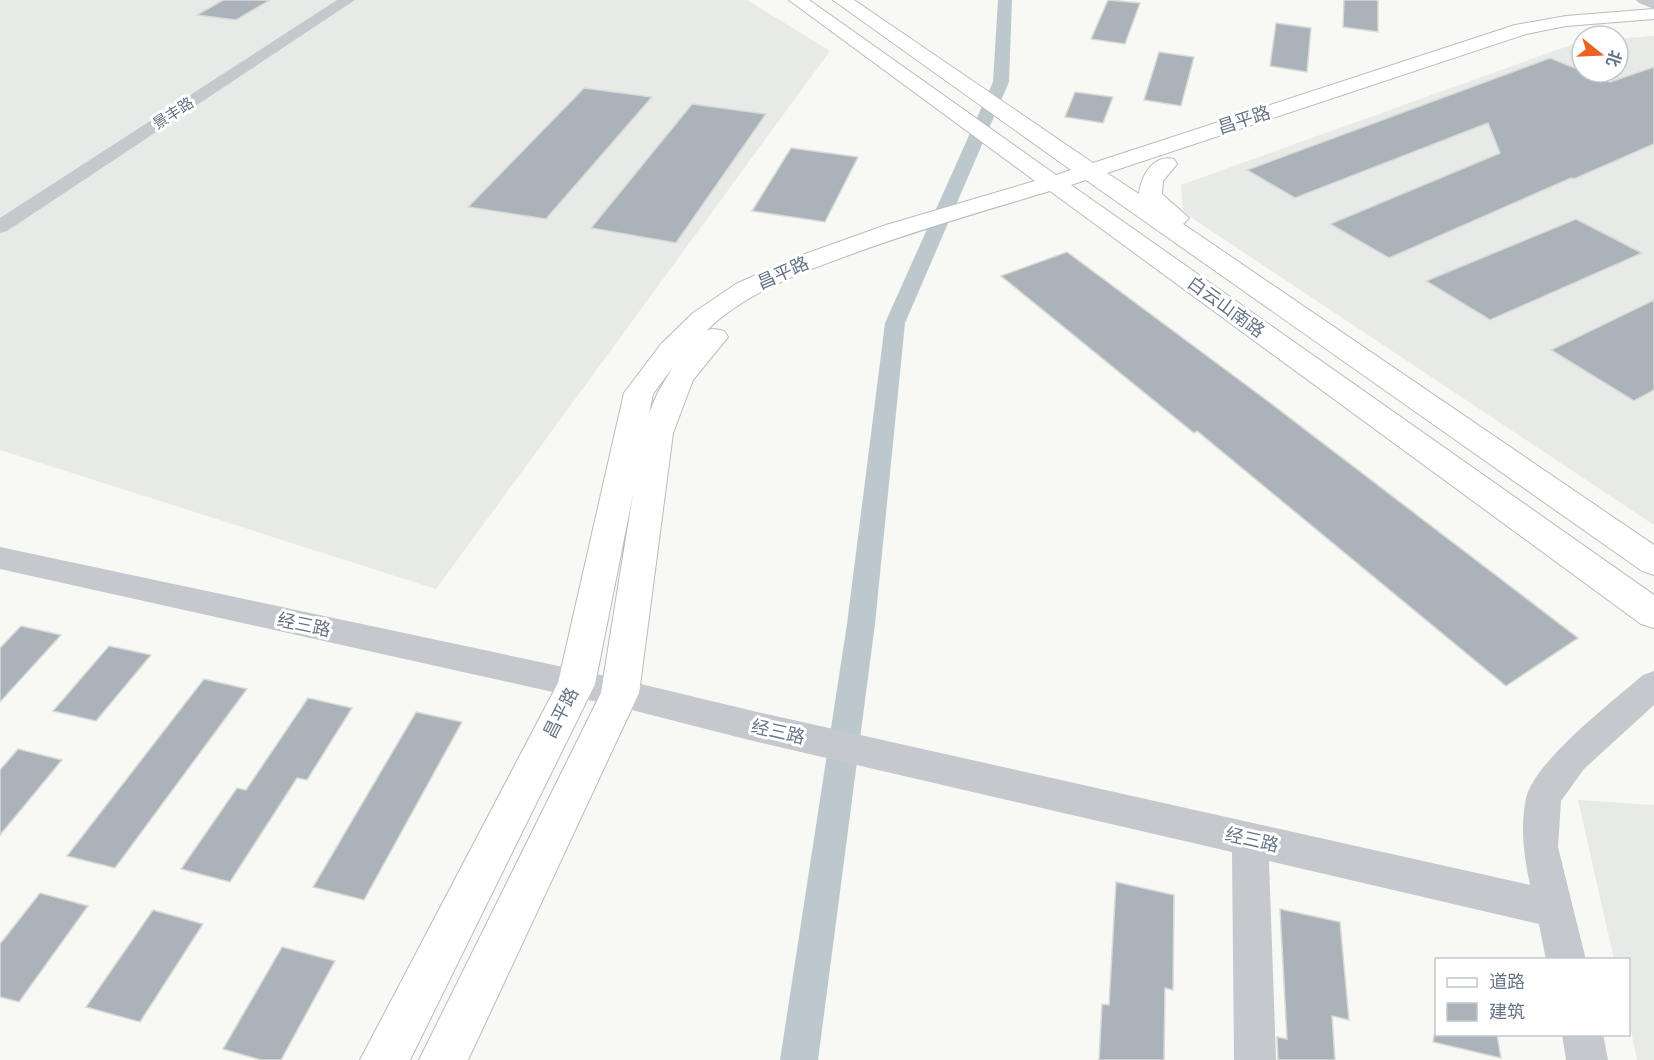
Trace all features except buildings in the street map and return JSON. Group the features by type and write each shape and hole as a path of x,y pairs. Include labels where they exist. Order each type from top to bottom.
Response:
{"main road":[{"name":"白云山南路","path":"798,0 997,145 1062,189 1654,614"},
{"name":"白云山南路","path":"842,0 1654,562"},
{"name":"昌平路","path":"384,1060 576,684 639,393 671,350 695,327 745,290 800,264 974,221 1522,29 1566,21 1654,14"},
{"name":"昌平路","path":"1098,177 1167,164 1540,34 1580,27 1654,21"},
{"path":"1167,164 1152,180 1150,196 1256,273 1281,305"},
{"name":"昌平路","path":"443,1060 620,693 658,433 669,394 693,358 721,330 768,300 890,243"}],"street":[{"name":"景丰路","path":"0,207 325,0"},
{"name":"景丰路","path":"0,227 347,0"},
{"path":"1644,0 1654,4"},
{"name":"经三路","path":"0,558 620,693 753,726 1555,909"},
{"path":"1566,958 1540,847 1545,797 1572,758 1654,685"},
{"path":"1250,839 1255,1060"},
{"path":"1582,1036 1587,1060"}],"shaded area":[{"path":"0,0 747,0 830,51 436,589 0,450"},
{"path":"1654,36 1654,525 1183,212 1181,185 1570,45 1570,84 1630,84 1630,38"},
{"path":"1578,800 1654,805 1654,1060 1637,1060 1630,1026 1630,958 1614,958"}],"waterway":[{"path":"799,1060 861,624 895,323 1001,82 1005,0"}]}
